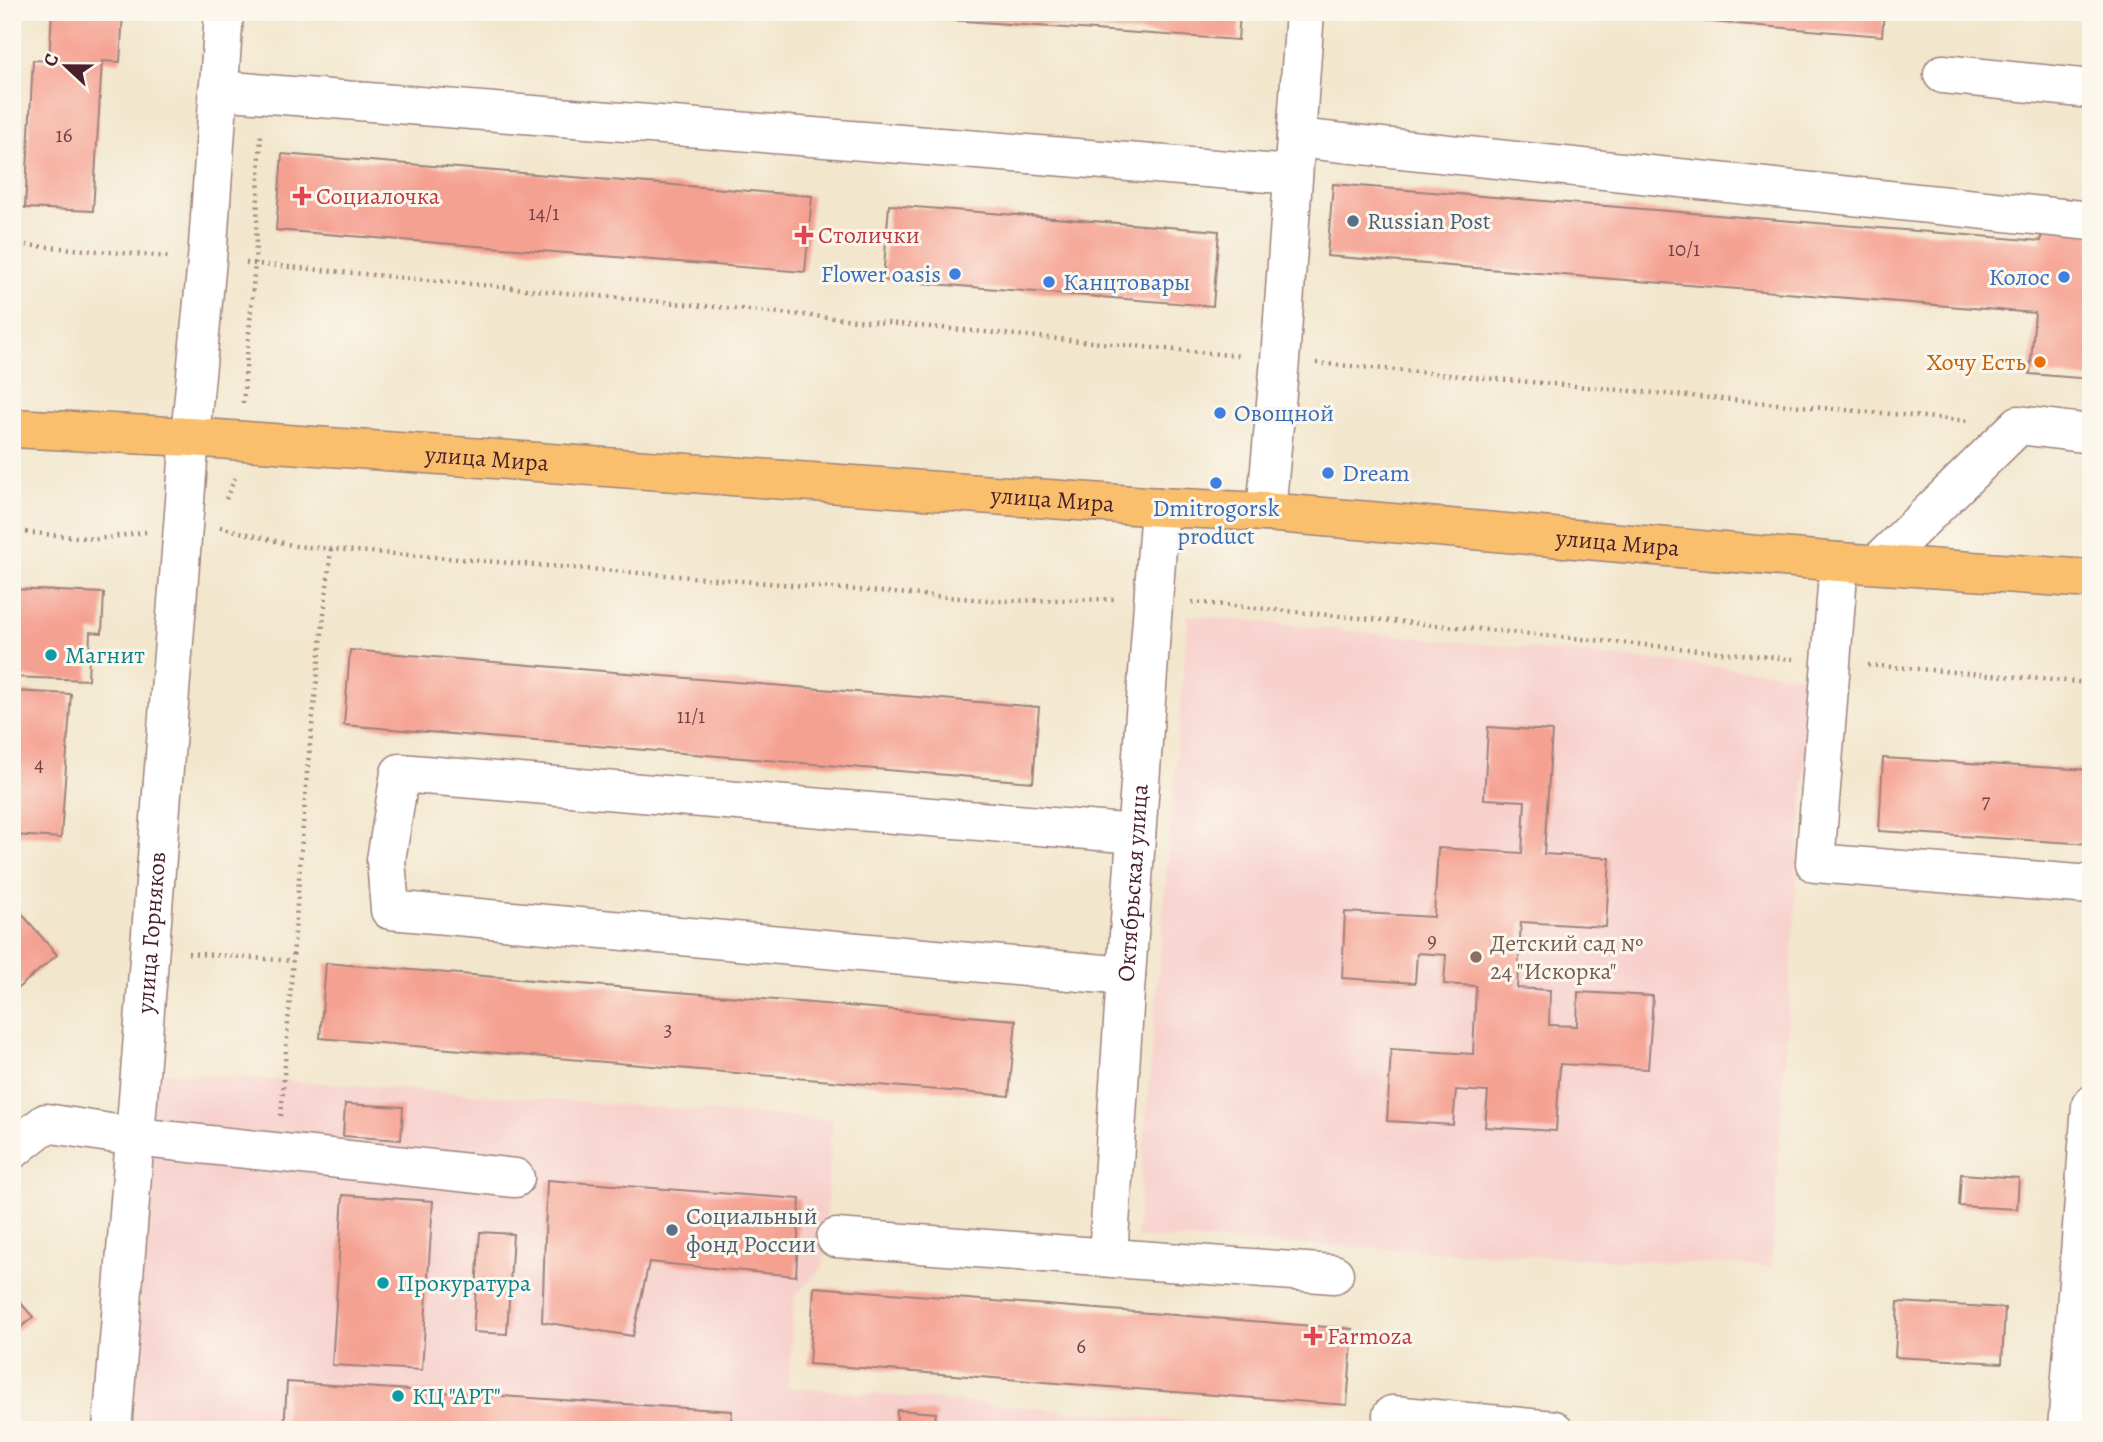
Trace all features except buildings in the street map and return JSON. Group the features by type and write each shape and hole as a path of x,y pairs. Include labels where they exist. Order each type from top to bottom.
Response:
{"main road":[{"name":"улица Мира","path":"12,428 1266,512 1839,562 2091,579"}],"street":[{"name":"улица Горняков","path":"112,1430 190,438 207,260 224,12"},
{"path":"1266,512 1280,360 1305,12"},
{"path":"1943,74 2091,89"},
{"path":"218,90 1295,156 2091,221"},
{"path":"1878,563 2019,425 2091,434"},
{"name":"Октябрьская улица","path":"1108,1256 1160,507"},
{"path":"1839,562 1815,863 2091,885"},
{"path":"1126,976 390,910 386,860 400,773 1136,834"},
{"path":"2067,1430 2091,1105"},
{"path":"12,1150 46,1123 135,1137 515,1178"},
{"path":"836,1238 1334,1274"},
{"path":"1392,1415 1554,1430"}],"path":[{"path":"12,244 2019,425"},
{"path":"12,531 97,539 183,528"},
{"path":"278,1152 307,774 331,549"},
{"path":"183,953 293,961"}],"shaded area":[{"name":"Детский сад № 24 \"Искорка\"","path":"1188,615 1811,676 1771,1267 1136,1237"},
{"path":"155,1071 832,1120 823,1267 794,1297 788,1387 1291,1430 132,1430"}],"place":[{"name":"Социалочка","path":"302,196"},
{"name":"Russian Post","path":"1353,221"},
{"name":"Столички","path":"804,235"},
{"name":"Flower oasis","path":"955,274"},
{"name":"Колос","path":"2064,277"},
{"name":"Канцтовары","path":"1049,282"},
{"name":"Хочу Есть","path":"2040,362"},
{"name":"Овощной","path":"1220,413"},
{"name":"Dream","path":"1328,473"},
{"name":"Dmitrogorsk product","path":"1216,483"},
{"name":"Магнит","path":"51,655"},
{"name":"Детский сад № 24 \"Искорка\"","path":"1476,957"},
{"name":"Социальный фонд России","path":"672,1230"},
{"name":"Прокуратура","path":"383,1283"},
{"name":"Farmoza","path":"1313,1336"},
{"name":"КЦ \"АРТ\"","path":"398,1396"}]}
